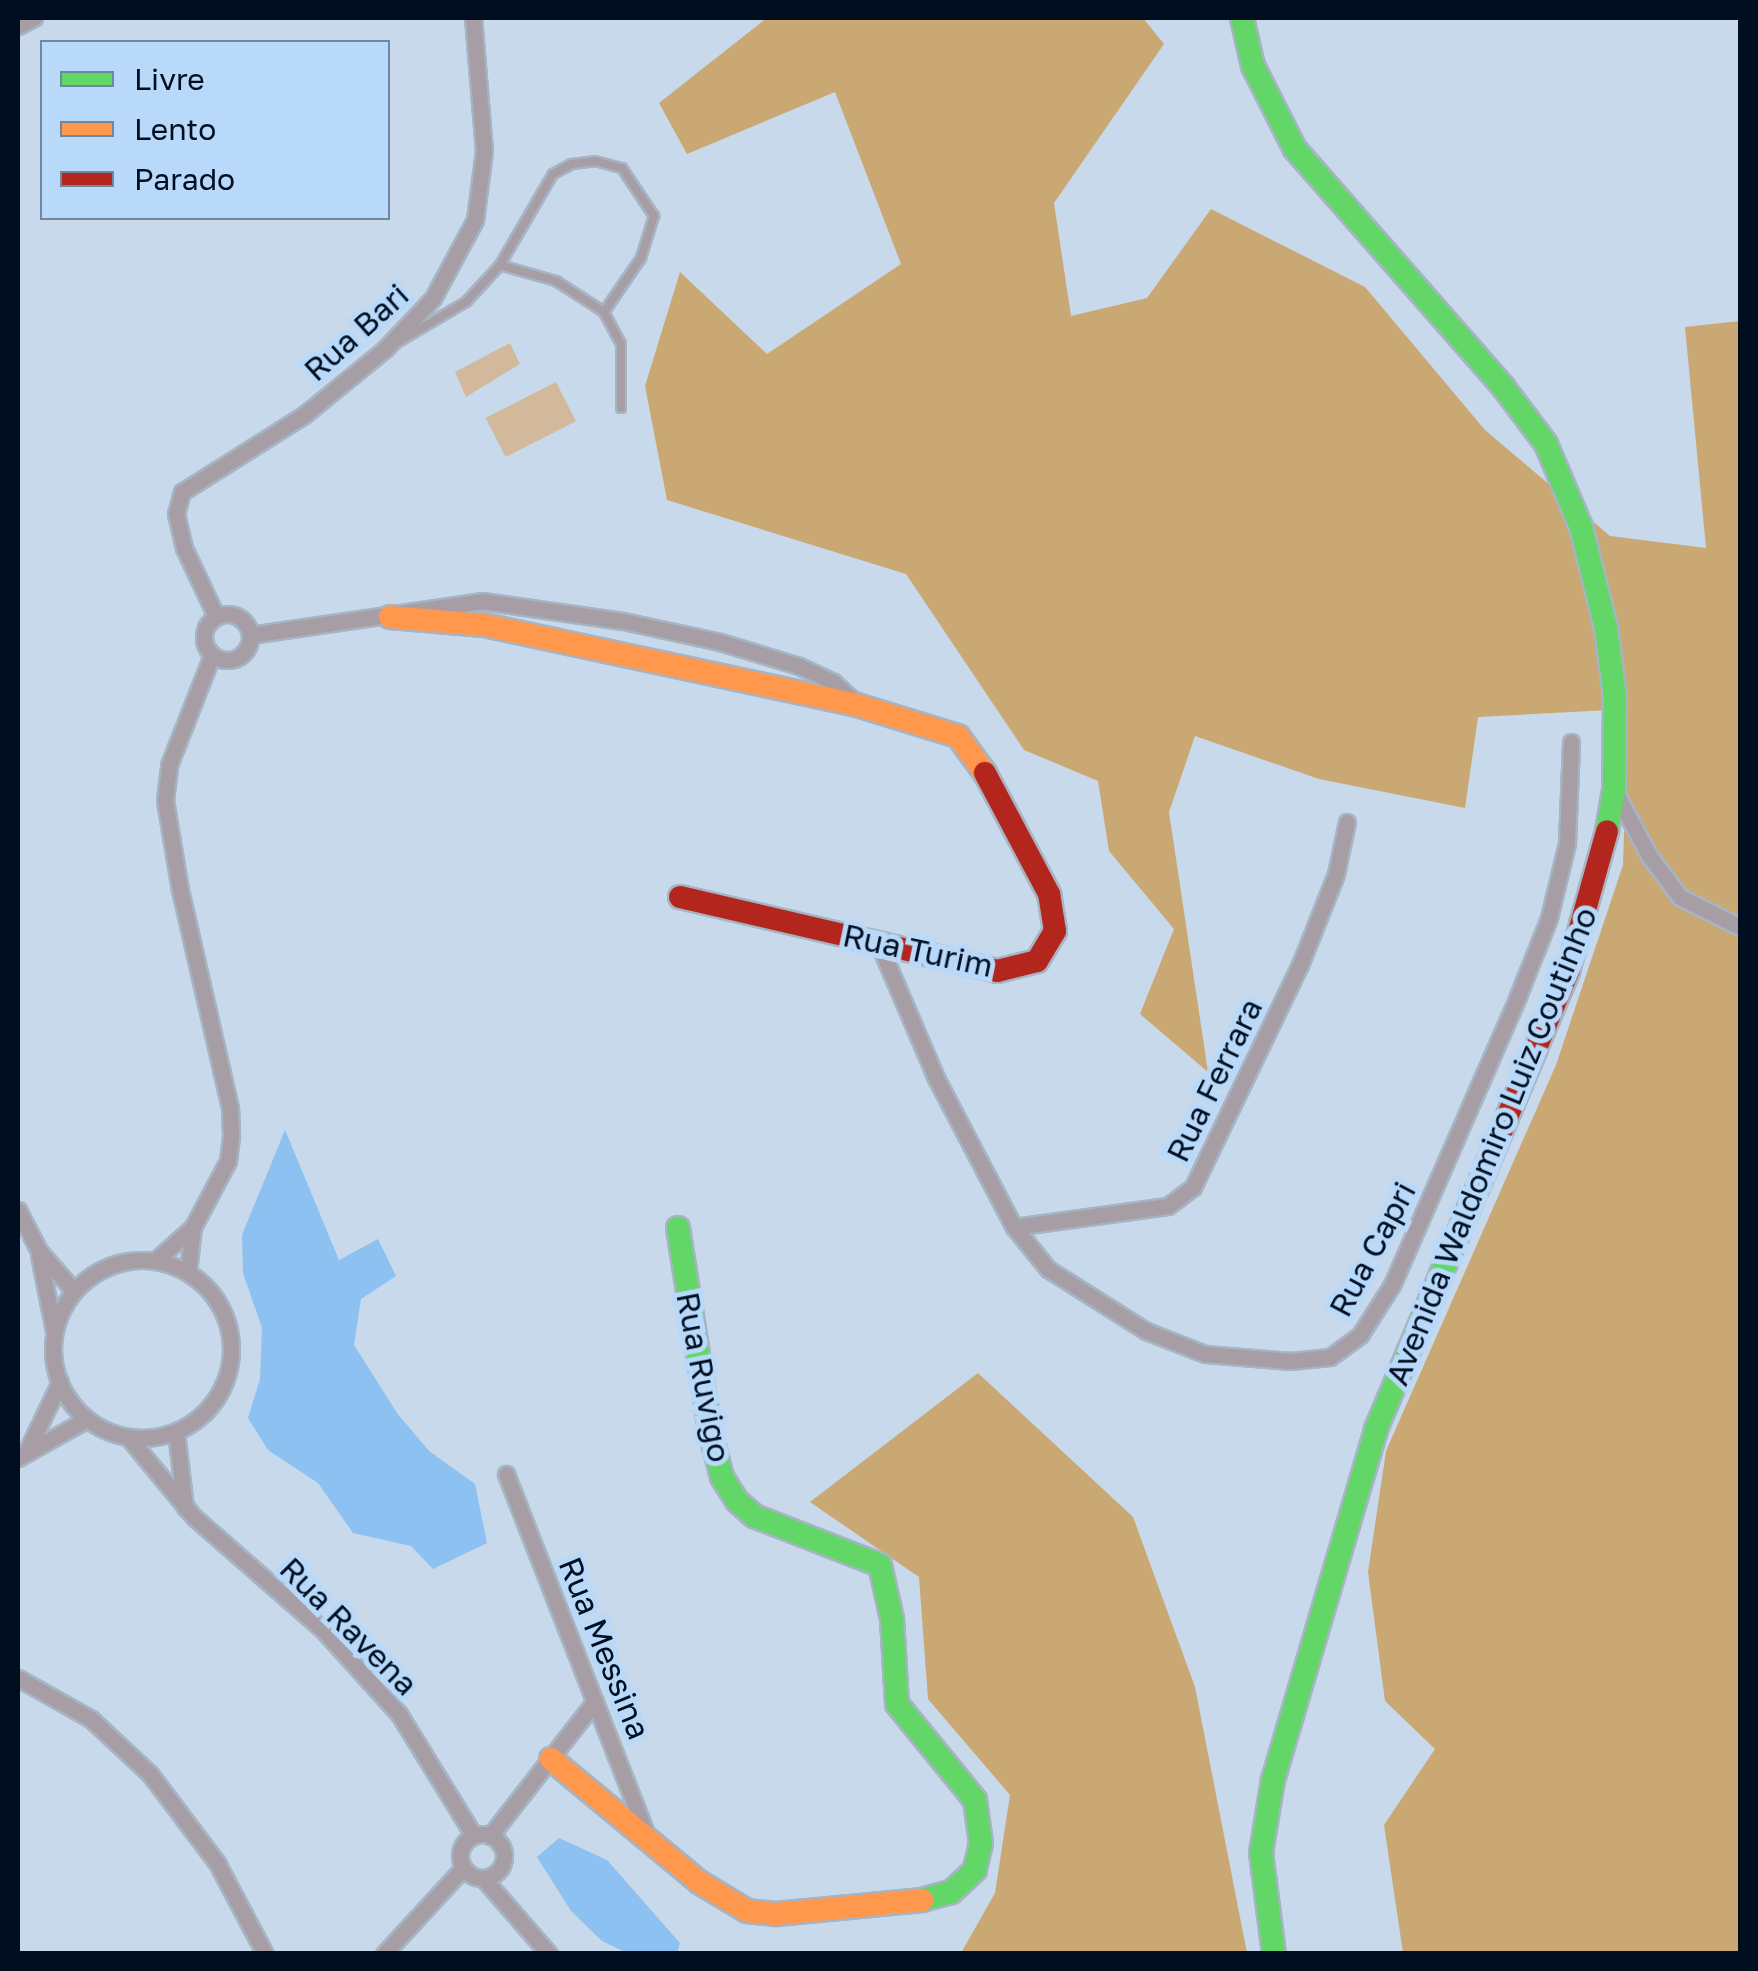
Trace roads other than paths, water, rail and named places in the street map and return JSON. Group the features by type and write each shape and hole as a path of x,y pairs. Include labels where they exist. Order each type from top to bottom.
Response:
{"street":[{"path":"18,26 34,18"},
{"name":"Rua Bari","path":"216,616 184,548 176,514 182,492 304,415 385,350 434,298 475,220 484,150 473,18"},
{"name":"Avenida Waldomiro Luiz Coutinho","path":"1242,18 1253,66 1295,149 1504,388 1563,476 1582,527 1606,628 1615,697 1614,790 1601,864 1568,971 1376,1429 1264,1824 1261,1853 1274,1954"},
{"name":"Rua Turim","path":"250,635 482,601 623,621 720,642 799,666 833,682 858,705"},
{"path":"155,1260 192,1228 228,1161 230,1108 168,830 165,780 212,655 204,634 216,616 238,616 250,635 242,656 227,661 212,655"},
{"name":"Rua Turim","path":"390,617 484,625 858,705 958,736 979,762 1020,837 1054,915 1050,946 1038,961 997,971 680,897"},
{"name":"Rua Capri","path":"878,942 936,1078 1014,1227 1048,1269 1146,1331 1178,1345 1236,1359 1291,1361 1330,1357 1360,1335 1392,1285 1463,1128 1549,918 1566,842 1571,742"},
{"path":"1614,790 1650,857 1680,898 1740,927"},
{"name":"Rua Ferrara","path":"1014,1227 1168,1206 1194,1187 1300,965 1336,874 1347,822"},
{"path":"18,1210 38,1251 55,1334 60,1382 87,1419 128,1437 176,1432 198,1418 216,1399 227,1376 231,1350 228,1324 216,1300 188,1272 155,1260 110,1265 74,1292 55,1334"},
{"path":"188,1272 192,1228"},
{"name":"Rua Ruvigo","path":"551,1759 650,1844 722,1899 747,1911 777,1914 941,1896 966,1882 975,1870 981,1844 980,1821 967,1785 906,1720 897,1704 892,1619 880,1565 754,1516 737,1501 722,1476 710,1430 678,1228"},
{"path":"38,1251 74,1292"},
{"path":"22,1455 60,1382"},
{"path":"22,1455 87,1419"},
{"path":"176,1432 186,1507"},
{"name":"Rua Ravena","path":"128,1437 186,1507 324,1631 386,1700 418,1739 451,1803 481,1840"},
{"name":"Rua Messina","path":"506,1474 650,1844"},
{"path":"18,1678 91,1719 150,1774 217,1863 249,1916 264,1954"},
{"path":"549,1954 479,1874 481,1840 515,1809 595,1701"},
{"path":"384,1954 432,1904 503,1862 481,1840"}],"lane":[{"path":"385,350 466,302 500,266 552,174 572,164 595,160 622,168 654,216 641,258 604,312"},
{"path":"500,266 556,281 604,312 620,344 621,408"}],"water":[{"path":"285,1130 339,1260 378,1239 396,1276 361,1299 354,1345 397,1413 429,1451 475,1484 487,1543 433,1569 411,1546 353,1533 318,1483 268,1450 248,1418 260,1379 262,1328 243,1273 242,1235"},
{"path":"559,1838 607,1860 680,1943 677,1953 627,1953 602,1941 571,1911 537,1857"}]}
